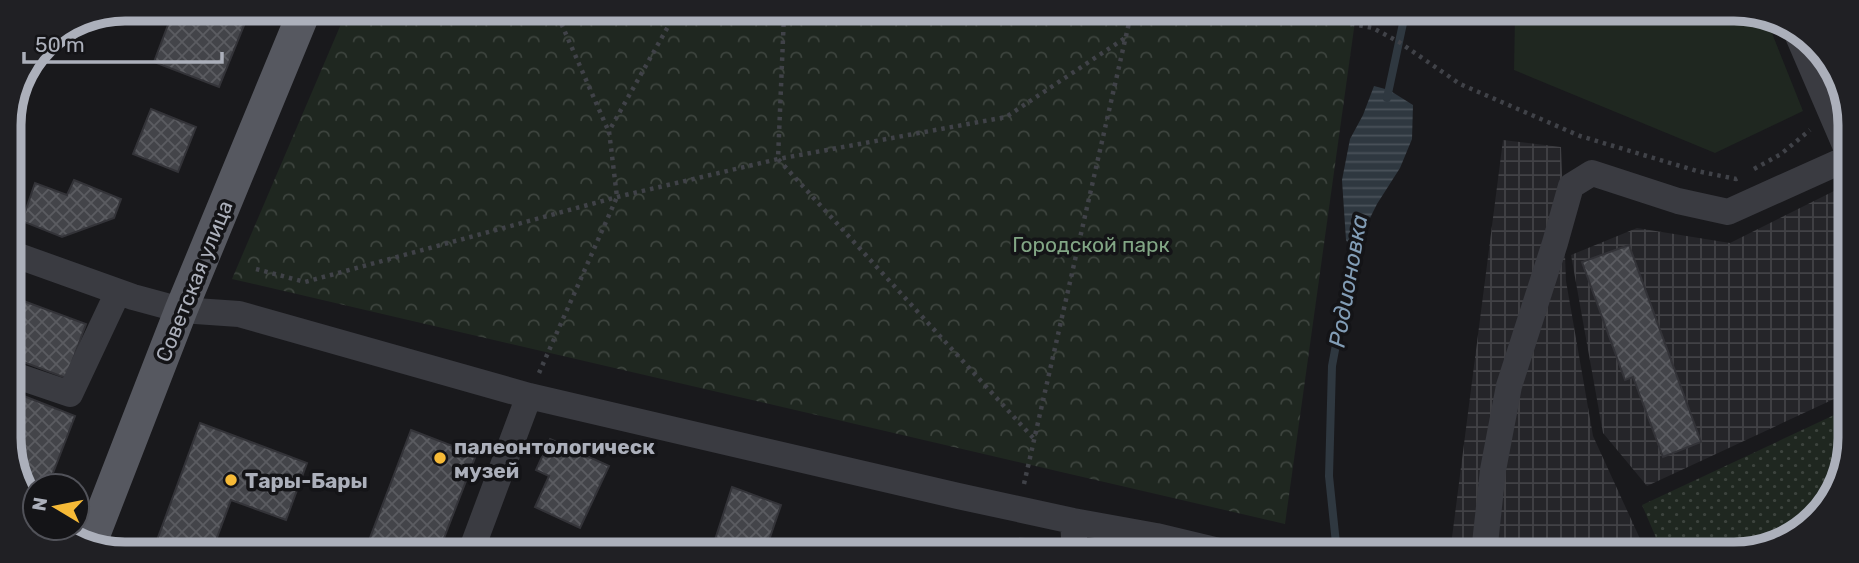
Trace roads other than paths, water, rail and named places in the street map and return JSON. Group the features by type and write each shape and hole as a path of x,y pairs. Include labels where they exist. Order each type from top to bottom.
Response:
{"main road":[{"name":"Советская улица","path":"93,536 181,310 300,21"}],"street":[{"path":"1807,52 1833,102"},
{"path":"1485,542 1493,470 1509,386 1571,186 1592,173 1678,201 1728,212 1838,162"},
{"path":"21,257 133,298 181,310 239,314 529,396 1073,521 1149,542"},
{"path":"21,378 70,394 118,292"},
{"path":"474,542 529,396"},
{"path":"1073,521 1074,542"}],"waterway":[{"name":"Родионовка","path":"1387,98 1404,21"},
{"name":"Родионовка","path":"1336,542 1329,476 1332,366 1355,244"}],"place":[{"name":"палеонтологическ музей","path":"440,458"},
{"name":"Тары-Бары","path":"231,480"}],"park label":[{"name":"Городской парк","path":"1091,244"}]}
